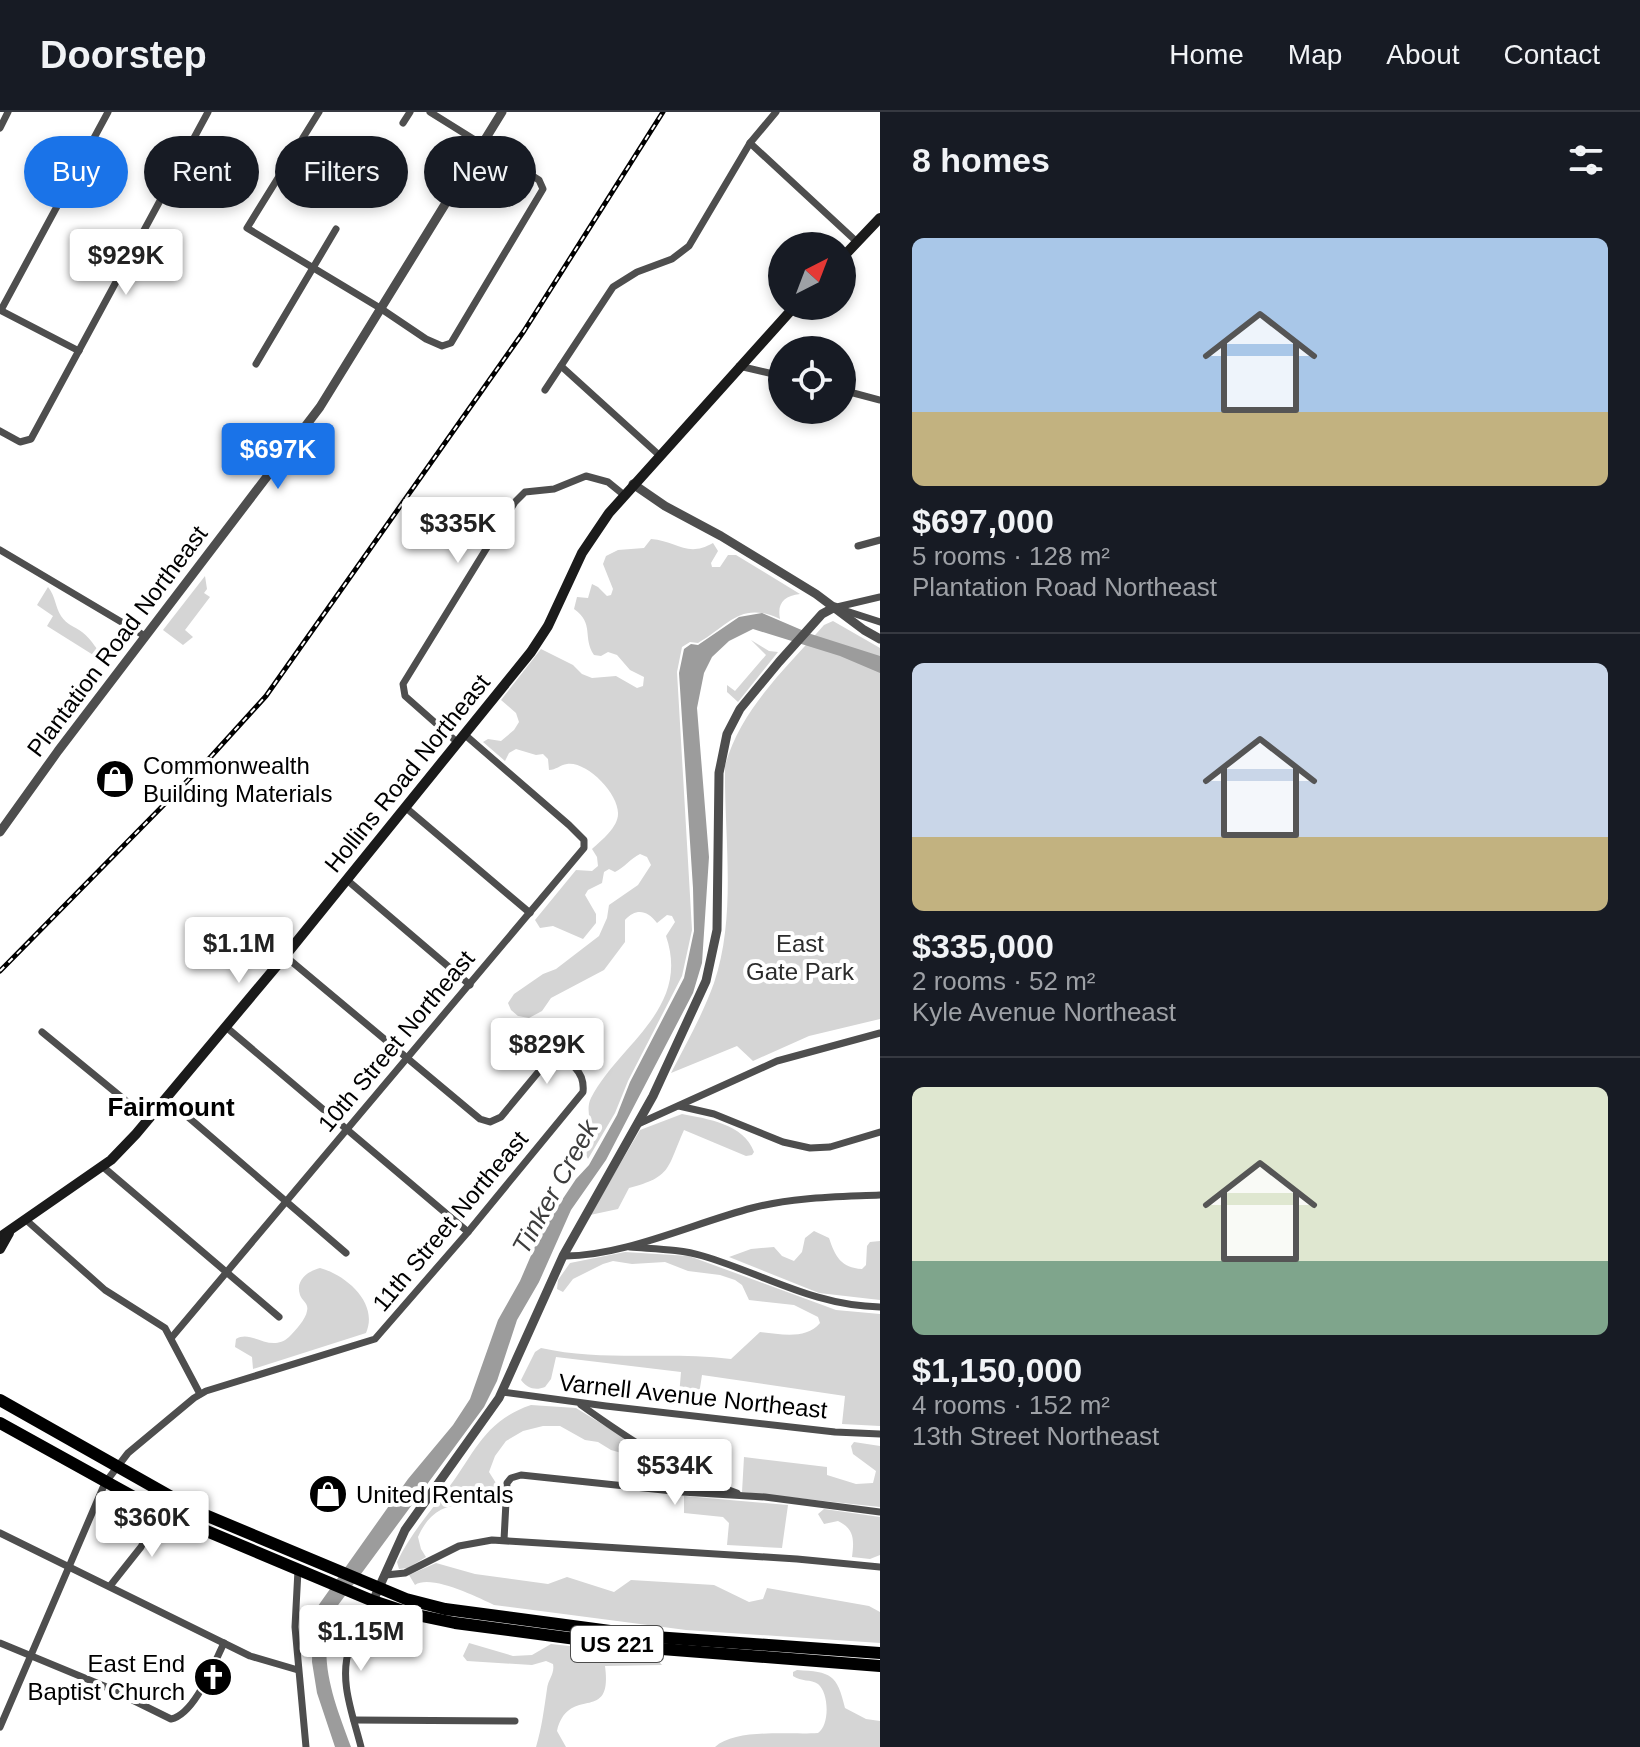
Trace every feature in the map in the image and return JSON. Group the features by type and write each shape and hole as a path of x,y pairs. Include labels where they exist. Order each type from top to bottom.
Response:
{"highway":[{"name":"US 221","path":"0,1400 198,1512 300,1563"},
{"name":"US 221","path":"0,1423 159,1511 300,1563 440,1620 662,1650 880,1666"},
{"name":"US 221","path":"369,1592 445,1609 655,1637 880,1653"}],"main road":[{"path":"857,242 880,218"},
{"name":"Hollins Road Northeast","path":"0,1249 5,1234 122,1150 226,1027 541,637 582,553 624,495 782,320"}],"street":[{"path":"0,128 8,112"},
{"path":"79,351 0,310 108,112"},
{"path":"0,431 20,442 31,439 208,112"},
{"path":"319,112 247,228 439,346 451,343 534,208"},
{"path":"403,123 410,112"},
{"path":"430,112 468,136"},
{"name":"Plantation Road Northeast","path":"487,136 502,112"},
{"path":"545,390 613,287 629,276 672,259 689,246 750,143 776,112"},
{"path":"750,143 857,242"},
{"path":"536,179 542,183 543,194 536,205"},
{"name":"Plantation Road Northeast","path":"0,832 305,428 443,208"},
{"path":"256,364 336,229"},
{"path":"561,366 659,455"},
{"path":"739,366 768,373"},
{"path":"856,394 880,400"},
{"path":"461,738 405,696 403,684 515,502 525,492 554,489 586,476 608,482 624,495"},
{"path":"633,484 655,500 753,555 880,639"},
{"path":"858,546 880,540"},
{"path":"0,550 145,636"},
{"path":"361,1747 347,1693 346,1663 369,1592 386,1575 410,1520 502,1392 563,1256 638,1124 691,1014 713,956 719,912 719,773 722,746 740,709 822,614 835,607 880,597"},
{"path":"835,607 880,622"},
{"name":"10th Street Northeast","path":"172,1337 586,845 569,825 461,738"},
{"path":"405,807 530,913"},
{"path":"347,880 470,985"},
{"path":"285,956 407,1058"},
{"path":"226,1027 468,1232"},
{"path":"42,1032 148,1119"},
{"path":"638,1124 789,1056 880,1033"},
{"name":"11th Street Northeast","path":"0,1727 105,1483 116,1466 200,1394 375,1339 580,1097 584,1086 582,1076 573,1066 562,1059 552,1059 501,1117 490,1122 473,1115 407,1058"},
{"path":"166,1098 346,1253"},
{"path":"677,1105 714,1114 800,1147 830,1147 880,1132"},
{"path":"102,1166 279,1317"},
{"path":"563,1256 589,1255 764,1205 880,1195"},
{"path":"25,1219 105,1290 160,1324 172,1337 200,1394"},
{"path":"624,1246 701,1255 830,1302 880,1307"},
{"name":"Varnell Avenue Northeast","path":"502,1392 835,1432 880,1434"},
{"path":"578,1403 705,1481 747,1496"},
{"path":"504,1540 507,1483 521,1475 880,1512"},
{"path":"110,1586 141,1547 159,1511"},
{"path":"0,1533 258,1659 298,1670"},
{"path":"386,1575 405,1573 459,1546 504,1540 880,1567"},
{"path":"300,1563 295,1602 306,1747"},
{"path":"0,1643 104,1686 171,1719 178,1717 207,1680 224,1643"},
{"path":"354,1720 515,1721"}],"green space":[{"path":"651,539 689,549 713,543 718,551 712,567 720,567 728,555 736,555 800,594 783,601 780,619 755,612 745,614 698,643 690,642 682,647 677,672 692,930 682,976 615,1113 588,1159 585,1153 591,1137 589,1103 603,1079 661,1005 669,985 671,962 666,936 675,922 672,916 667,915 657,923 645,913 633,914 625,920 625,942 604,970 551,998 542,1011 529,1018 518,1016 511,1010 508,1003 514,994 556,969 599,936 609,905 638,885 651,865 647,857 640,854 615,872 609,869 604,872 602,883 585,895 596,914 596,923 583,939 553,926 540,928 535,920 576,870 592,871 598,866 592,849 615,824 617,806 608,789 584,768 567,764 549,770 548,759 543,754 516,749 509,753 505,761 483,742 488,739 501,741 519,722 516,713 501,700 541,649 592,678 616,676 637,688 643,686 644,677 630,670 617,655 608,652 601,656 594,655 584,620 574,609 577,597 588,598 592,584 607,596 611,595 613,589 603,564 606,556 618,550 644,548"},
{"path":"205,576 207,589 204,593 210,597 185,630 193,637 183,645 163,630"},
{"path":"48,587 63,619 86,635 108,660 106,663 47,626 53,616 37,605"},
{"name":"East Gate Park","path":"833,621 880,648 880,1019 809,1036 753,1061 737,1046 671,1073 705,1006 721,957 728,876 725,766 732,746 741,726 766,691 824,625"},
{"path":"751,640 769,651 778,652 738,702 727,692 727,685 735,691 766,655"},
{"path":"682,1114 734,1129 754,1152 746,1156 684,1130 661,1175 629,1188 618,1209 590,1215 640,1130"},
{"path":"814,1231 829,1238 840,1260 855,1268 862,1269 866,1265 870,1242 880,1241 880,1300 819,1293 729,1257 751,1249 774,1247 782,1256 794,1261 802,1252 805,1238"},
{"path":"625,1252 689,1256 836,1310 880,1314 880,1426 842,1424 845,1396 702,1375 698,1401 689,1406 679,1396 681,1372 556,1357 551,1379 545,1387 535,1389 526,1385 521,1380 535,1352 541,1348 612,1356 731,1359 760,1332 800,1334 820,1323 818,1317 794,1305 749,1300 742,1285 735,1280 688,1271 665,1262 632,1264 613,1261 573,1279 563,1292 557,1289 558,1280 570,1263"},
{"path":"320,1268 340,1277 358,1292 368,1311 366,1333 253,1369 252,1357 235,1347 236,1339 248,1337 275,1343 289,1337 307,1311 299,1285 307,1274"},
{"path":"531,1405 576,1408 667,1466 611,1450 560,1426 523,1431 506,1441 495,1456 489,1472 501,1495 480,1495 472,1505 446,1508 433,1515 418,1537 426,1557 408,1568 399,1569 397,1562 408,1543 481,1440 501,1420"},
{"path":"854,1442 880,1446 880,1507 742,1492 744,1457 827,1467 827,1475 856,1484 873,1483 876,1471 853,1454 851,1446"},
{"path":"684,1496 788,1505 782,1548 727,1545 729,1523 723,1517 684,1513"},
{"path":"824,1509 880,1517 880,1555 870,1559 852,1557 853,1541 848,1528 838,1521 824,1524 818,1514"},
{"path":"436,1563 475,1574 548,1584 567,1577 614,1592 631,1580 714,1585 749,1602 763,1599 767,1588 869,1606 880,1612 880,1643 686,1630 494,1605 443,1584 422,1582 415,1585 409,1575"},
{"path":"469,1643 513,1656 532,1655 551,1644 596,1649 609,1657 657,1659 662,1665 605,1666 603,1695 571,1709 563,1717 557,1731 566,1747 536,1747 553,1664 546,1661 532,1665 467,1661 463,1656"},
{"path":"797,1670 831,1677 839,1688 845,1708 866,1719 880,1721 880,1747 715,1747 724,1741 749,1735 818,1733 826,1716 822,1688 812,1681 793,1676"}],"shaded area":[{"path":"762,613 811,634 880,656 880,673 840,656 753,629 729,641 712,657 704,673 697,708 709,857 702,963 693,993 606,1160 571,1210 539,1282 517,1320 497,1381 484,1407 333,1612 328,1629 327,1664 334,1697 351,1747 335,1747 317,1693 312,1662 313,1613 408,1479 453,1425 470,1399 498,1320 520,1281 542,1230 589,1165 684,978 694,931 679,673 684,649 691,644 698,645 739,617"}],"railway":[{"path":"0,971 206,762 266,696 524,331 663,112"}],"place":[{"name":"Commonwealth Building Materials","path":"115,779"},
{"name":"United Rentals","path":"328,1494"},
{"name":"East End Baptist Church","path":"213,1677"}],"district":[{"name":"Fairmount","path":"171,1107"}],"water label":[{"name":"Tinker Creek","path":"555,1187"}]}
